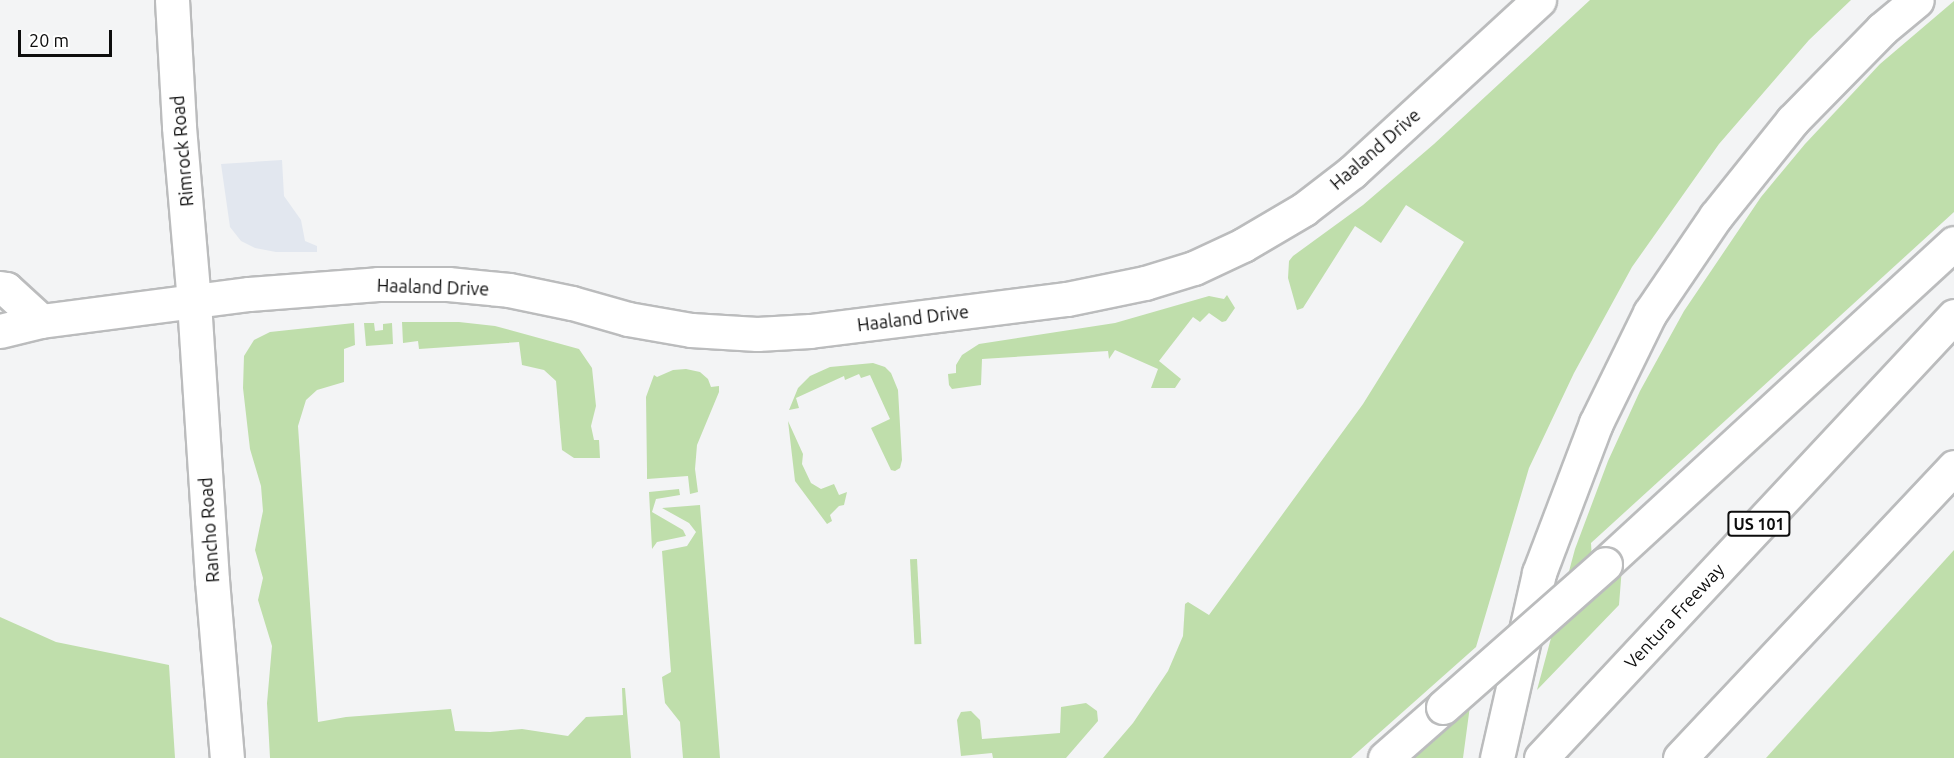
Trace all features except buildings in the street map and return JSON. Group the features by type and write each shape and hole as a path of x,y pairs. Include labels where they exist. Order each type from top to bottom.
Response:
{"main road":[{"name":"Rimrock Road","path":"172,0 179,127 194,302"},
{"name":"Haaland Drive","path":"0,331 40,321 249,294 378,284 448,284 509,290 572,303 628,319 691,330 757,334 810,331 1056,300 1145,283 1194,267 1243,245 1304,209 1352,172 1539,0"},
{"path":"1497,758 1539,573 1596,423 1650,313 1716,216 1792,122 1882,29 1917,0"},
{"path":"1385,758 1605,564 1954,243"},
{"path":"0,288 6,289 40,321"},
{"name":"Rancho Road","path":"194,302 212,580 227,758"},
{"name":"Ventura Freeway","path":"1542,758 1954,316"},
{"path":"1680,758 1954,467"},
{"path":"1690,758 1715,720"}],"shaded area":[{"path":"282,160 284,196 301,220 305,241 317,246 317,252 276,252 255,248 241,241 230,227 221,164"}],"green space":[{"path":"1590,0 1851,0 1809,40 1719,144 1632,267 1574,373 1529,468 1476,647 1351,758 1103,758 1133,723 1168,671 1183,636 1185,604 1188,602 1209,615 1363,404 1464,242 1406,205 1381,243 1355,226 1303,308 1297,310 1288,278 1289,261 1363,205 1434,144"},
{"path":"1954,1 1954,212 1591,543 1594,593 1622,567 1619,605 1537,690 1575,549 1608,461 1640,391 1684,311 1761,197 1805,144 1880,64"},
{"path":"1227,295 1235,308 1226,321 1222,322 1209,313 1200,322 1193,317 1159,361 1181,379 1175,388 1151,388 1158,369 1115,350 1109,359 1108,351 982,359 981,385 952,389 949,385 948,374 956,373 956,365 962,355 979,344 1115,323 1209,296 1224,299"},
{"path":"402,322 459,322 495,326 579,349 592,368 596,406 591,426 594,440 599,440 600,458 574,458 562,450 556,381 544,370 522,365 519,342 419,349 418,341 403,343"},
{"path":"354,323 355,345 344,349 344,382 317,390 306,400 298,426 318,722 346,717 451,709 455,731 490,732 522,729 568,736 586,717 623,715 622,688 625,688 631,758 270,758 267,703 272,646 258,600 263,578 255,550 263,511 261,486 250,449 243,388 244,356 254,340 270,332"},
{"path":"364,323 374,323 375,331 383,330 383,324 392,323 393,344 366,346"},
{"path":"873,363 885,367 891,373 898,390 902,460 900,468 895,471 891,470 871,428 890,419 870,375 861,378 859,374 845,380 844,376 796,398 799,408 789,410 798,388 810,376 830,367"},
{"path":"686,369 700,372 708,379 711,387 719,386 719,392 697,445 695,469 698,492 690,494 688,476 647,479 646,397 654,375 657,377 673,370"},
{"path":"788,421 803,454 802,464 811,483 821,489 834,484 839,495 847,492 844,505 839,506 830,515 832,521 827,524 795,481"},
{"path":"679,489 680,495 656,499 652,512 683,530 686,536 657,542 652,549 649,492"},
{"path":"700,505 720,758 683,758 680,722 665,703 662,677 671,672 662,551 687,546 696,532 689,523 662,508"},
{"path":"1954,550 1954,758 1766,758 1811,708"},
{"path":"910,559 917,559 921,644 914,644"},
{"path":"0,617 56,642 169,665 175,758 0,758"},
{"path":"1086,703 1097,711 1098,721 1066,758 993,758 992,753 961,756 957,720 961,712 971,711 980,720 982,739 1060,733 1061,707"},
{"path":"1470,706 1463,758 1411,758 1416,754"}]}
